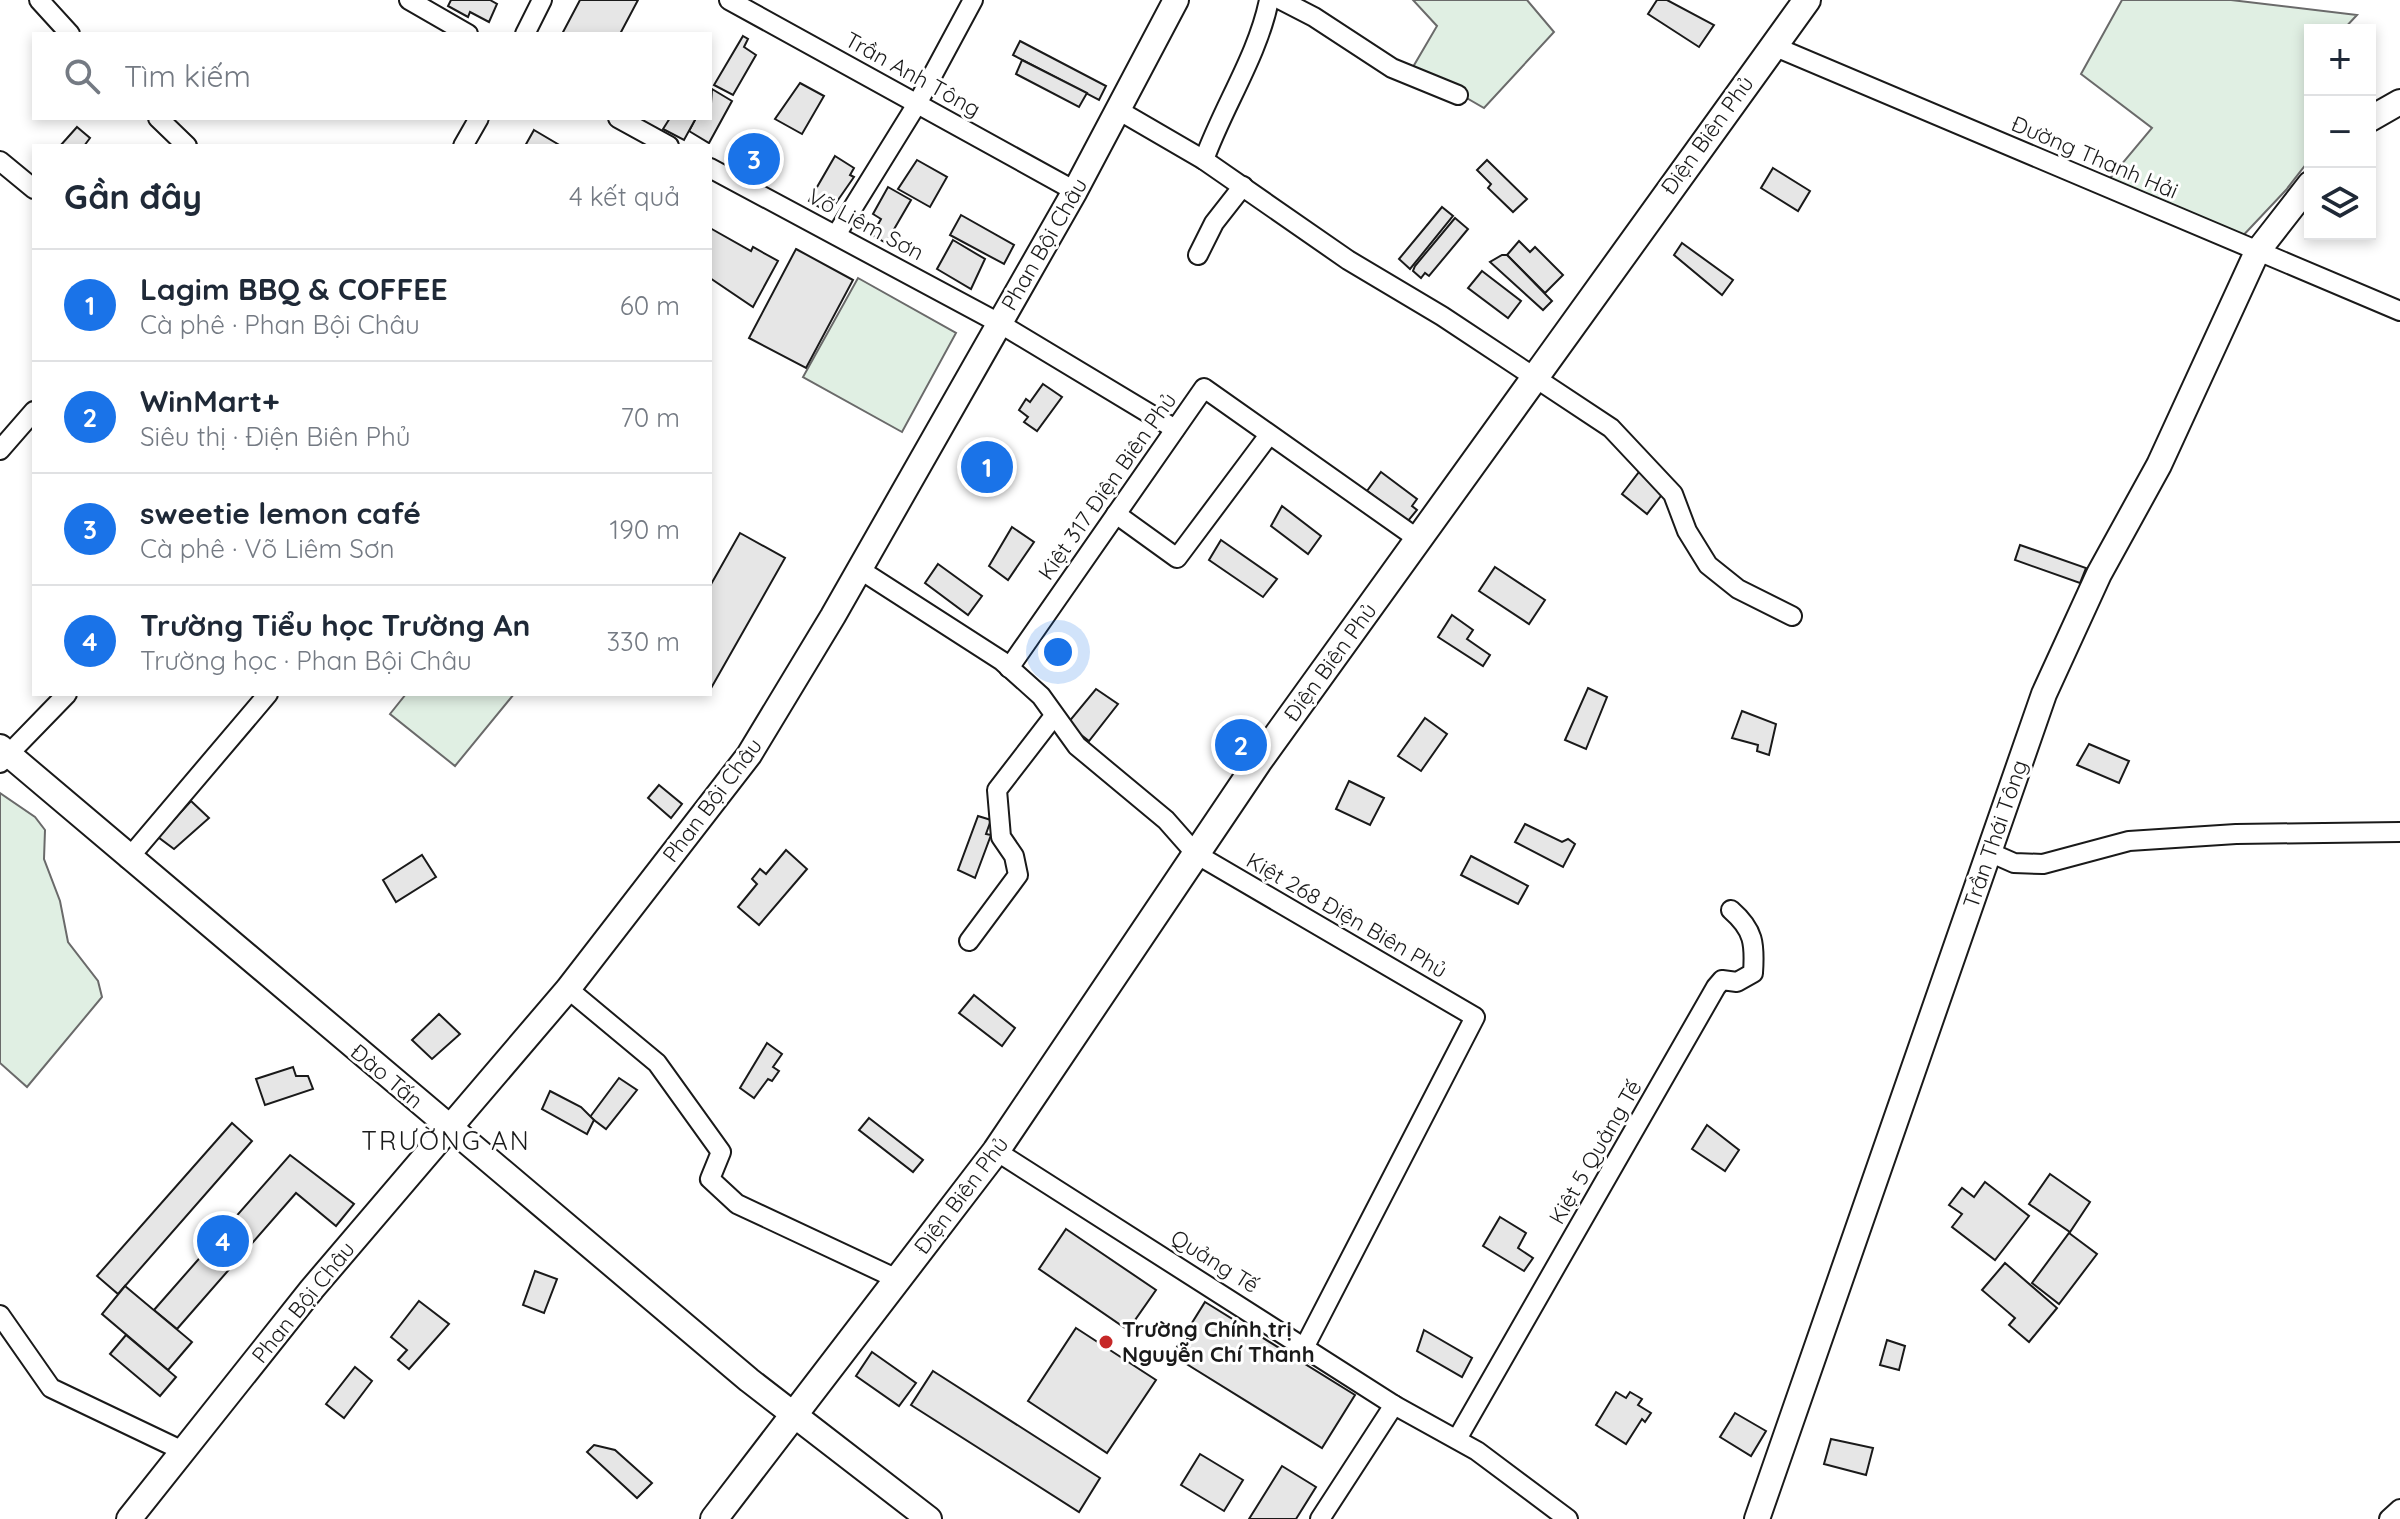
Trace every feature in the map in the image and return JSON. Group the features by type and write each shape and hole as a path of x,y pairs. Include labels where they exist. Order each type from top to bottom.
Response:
{"main road":[{"name":"Điện Biên Phủ","path":"714,1519 996,1151 1196,854 1771,45 1807,0"}],"street":[{"path":"39,0 68,32"},
{"path":"409,0 465,32"},
{"path":"526,32 542,0"},
{"name":"Trần Anh Tông","path":"729,0 1075,191"},
{"path":"836,235 917,104 973,0"},
{"name":"Phan Bội Châu","path":"129,1519 312,1289 568,989 749,755 1075,191 1176,0"},
{"path":"1204,160 1259,31 1269,0"},
{"path":"1281,0 1314,17 1392,68 1458,95"},
{"name":"Đường Thanh Hải","path":"1771,45 2400,311"},
{"path":"2376,116 2400,102"},
{"path":"1118,110 1204,160 1348,260 1442,316 1611,428 1673,494 1687,531 1708,565 1738,589 1792,616"},
{"path":"160,120 185,144"},
{"path":"464,144 478,120"},
{"path":"622,120 665,144"},
{"path":"0,161 32,187"},
{"name":"Võ Liêm Sơn","path":"712,169 999,323 1175,429"},
{"path":"1198,255 1214,223 1243,186"},
{"name":"Trần Thái Tông","path":"1757,1519 2044,694 2099,574 2159,465 2257,252 2304,192"},
{"name":"Kiệt 317 Điện Biên Phủ","path":"1009,668 1204,388 1418,539"},
{"path":"0,450 32,413"},
{"path":"1116,514 1177,558 1269,435"},
{"name":"Kiệt 268 Điện Biên Phủ","path":"859,569 1009,668 1041,696 1077,746 1166,820 1196,854 1475,1017 1305,1346"},
{"path":"3,755 65,696"},
{"path":"128,859 266,696"},
{"path":"969,941 1018,875 1014,856 1001,837 997,790 1054,716"},
{"name":"Đào Tấn","path":"3,755 792,1415 929,1519"},
{"path":"1989,852 2014,863 2043,864 2129,841 2236,834 2400,832"},
{"name":"Kiệt 5 Quảng Tế","path":"1457,1439 1716,987 1722,980 1737,982 1753,973 1756,943 1749,928 1731,910"},
{"path":"568,989 657,1063 721,1152 710,1179 737,1204 897,1279"},
{"name":"Quảng Tế","path":"996,1151 1394,1405 1457,1439 1568,1519"},
{"path":"0,1315 51,1388 183,1451"},
{"path":"1320,1519 1394,1405"},
{"path":"2389,1519 2400,1509"}],"green space":[{"path":"1413,0 1527,0 1554,32 1484,108 1413,67 1437,26"},
{"path":"2122,0 2231,0 2357,15 2349,24 2304,24 2304,167 2237,242 2105,184 2152,128 2081,74"},
{"path":"858,278 956,333 902,432 803,377"},
{"path":"404,696 512,696 455,766 390,714"},
{"path":"0,793 35,817 45,830 44,859 60,901 68,942 98,981 102,997 27,1087 0,1063"}],"building":[{"path":"451,0 490,0 497,4 489,22 470,12 468,17 448,6"},
{"path":"580,0 638,0 621,32 563,32"},
{"path":"1657,0 1667,0 1714,25 1699,47 1648,14"},
{"path":"743,36 748,39 744,47 756,55 733,95 714,85"},
{"path":"1020,41 1106,86 1099,100 1013,55"},
{"path":"1022,60 1087,93 1079,107 1016,74"},
{"path":"800,83 824,96 802,134 775,119"},
{"path":"712,89 732,101 709,143 689,131 695,120 712,120"},
{"path":"669,120 695,120 684,140 663,129"},
{"path":"77,127 90,138 86,144 62,144"},
{"path":"534,130 558,144 526,144"},
{"path":"835,156 854,168 850,175 854,177 829,213 809,201"},
{"path":"917,160 947,177 930,207 898,189"},
{"path":"1487,160 1527,199 1513,212 1488,188 1491,184 1477,170"},
{"path":"1773,168 1810,191 1798,211 1761,188"},
{"path":"888,187 911,200 886,243 872,235 881,219 873,214"},
{"path":"1442,207 1453,216 1410,269 1399,259"},
{"path":"961,215 1014,245 1004,264 950,235"},
{"path":"1455,218 1468,229 1429,276 1425,273 1421,278 1413,271 1415,266"},
{"path":"712,229 751,251 753,247 778,261 753,307 712,279"},
{"path":"953,240 985,259 971,289 937,269"},
{"path":"1519,241 1530,252 1535,247 1563,275 1545,293 1507,255"},
{"path":"1682,243 1733,280 1722,295 1674,255"},
{"path":"796,249 853,280 806,368 749,338"},
{"path":"1507,255 1552,301 1543,310 1490,262"},
{"path":"1482,271 1521,301 1508,318 1468,288"},
{"path":"1043,384 1062,397 1037,431 1024,422 1028,417 1019,410 1026,399 1030,402"},
{"path":"1381,472 1417,499 1412,506 1417,510 1408,521 1367,491"},
{"path":"1639,472 1664,492 1647,514 1622,494"},
{"path":"1282,506 1321,536 1308,554 1271,526"},
{"path":"1012,527 1034,542 1008,580 989,566"},
{"path":"740,533 785,558 712,686 712,582"},
{"path":"1221,540 1277,579 1263,597 1209,560"},
{"path":"2020,545 2086,568 2080,583 2015,560"},
{"path":"938,564 982,596 968,615 925,583"},
{"path":"1495,567 1545,600 1529,624 1479,591"},
{"path":"1452,615 1473,630 1467,639 1490,655 1483,666 1438,637"},
{"path":"1588,688 1607,697 1586,749 1565,740"},
{"path":"1096,689 1118,704 1089,741 1067,724"},
{"path":"1742,711 1776,724 1769,755 1757,751 1758,745 1732,738"},
{"path":"1425,718 1447,734 1421,771 1398,756"},
{"path":"2089,744 2129,761 2119,783 2077,765"},
{"path":"1349,781 1384,798 1370,825 1336,809"},
{"path":"659,785 682,804 671,818 648,798"},
{"path":"191,801 209,818 174,849 158,837"},
{"path":"978,816 991,820 986,834 991,835 975,878 958,870"},
{"path":"1525,824 1562,842 1568,839 1575,844 1563,867 1515,842"},
{"path":"786,850 807,869 759,925 738,907 757,884 752,879 760,869 766,874"},
{"path":"422,855 436,877 396,902 383,880"},
{"path":"1471,856 1528,886 1518,904 1461,875"},
{"path":"974,995 1015,1028 1002,1046 959,1013"},
{"path":"439,1014 460,1034 432,1059 412,1040"},
{"path":"767,1043 782,1054 773,1067 779,1071 772,1081 768,1079 754,1098 740,1088"},
{"path":"293,1067 296,1076 308,1076 313,1089 265,1105 256,1079"},
{"path":"619,1078 637,1090 606,1129 590,1117"},
{"path":"550,1091 581,1107 594,1120 587,1134 542,1109"},
{"path":"869,1118 923,1160 913,1172 859,1130"},
{"path":"232,1123 252,1141 118,1294 97,1276"},
{"path":"1707,1125 1739,1150 1725,1171 1692,1149"},
{"path":"290,1155 354,1204 336,1226 296,1193 177,1329 154,1310"},
{"path":"2050,1174 2090,1202 2070,1232 2029,1204"},
{"path":"1985,1182 2029,1216 1995,1260 1952,1227 1962,1214 1949,1205 1962,1188 1974,1197"},
{"path":"1500,1217 1526,1233 1518,1248 1533,1258 1524,1271 1483,1246"},
{"path":"1066,1229 1156,1290 1128,1330 1039,1269"},
{"path":"2069,1233 2097,1254 2059,1304 2032,1283"},
{"path":"2005,1263 2057,1308 2029,1342 2009,1325 2015,1318 1982,1290"},
{"path":"535,1271 557,1279 544,1313 523,1305"},
{"path":"125,1286 192,1342 168,1370 102,1314"},
{"path":"419,1301 449,1324 409,1369 398,1360 407,1350 391,1337"},
{"path":"1205,1302 1355,1395 1322,1448 1172,1355"},
{"path":"1076,1328 1156,1380 1107,1453 1028,1401"},
{"path":"1424,1330 1472,1358 1462,1377 1417,1351"},
{"path":"126,1335 176,1377 160,1396 110,1354"},
{"path":"1887,1340 1905,1346 1899,1370 1880,1365"},
{"path":"872,1352 916,1383 899,1406 856,1376"},
{"path":"355,1367 372,1381 344,1418 326,1404"},
{"path":"933,1371 1100,1478 1079,1512 911,1405"},
{"path":"1616,1392 1626,1398 1630,1392 1642,1399 1638,1405 1651,1413 1645,1422 1642,1419 1626,1444 1596,1425"},
{"path":"1735,1413 1766,1431 1751,1456 1720,1437"},
{"path":"1831,1439 1873,1448 1866,1475 1824,1464"},
{"path":"594,1445 615,1450 652,1483 637,1498 587,1452"},
{"path":"1200,1454 1243,1480 1224,1511 1181,1485"},
{"path":"1282,1466 1316,1487 1296,1519 1249,1519"}],"place":[{"name":"sweetie lemon café","path":"754,159"},
{"name":"Lagim BBQ & COFFEE","path":"987,467"},
{"name":"WinMart+","path":"1241,745"},
{"name":"Trường Tiểu học Trường An","path":"223,1241"},
{"name":"Trường Chính trị Nguyễn Chí Thanh","path":"1106,1342"}],"district":[{"name":"TRƯỜNG AN","path":"446,1141"}]}
